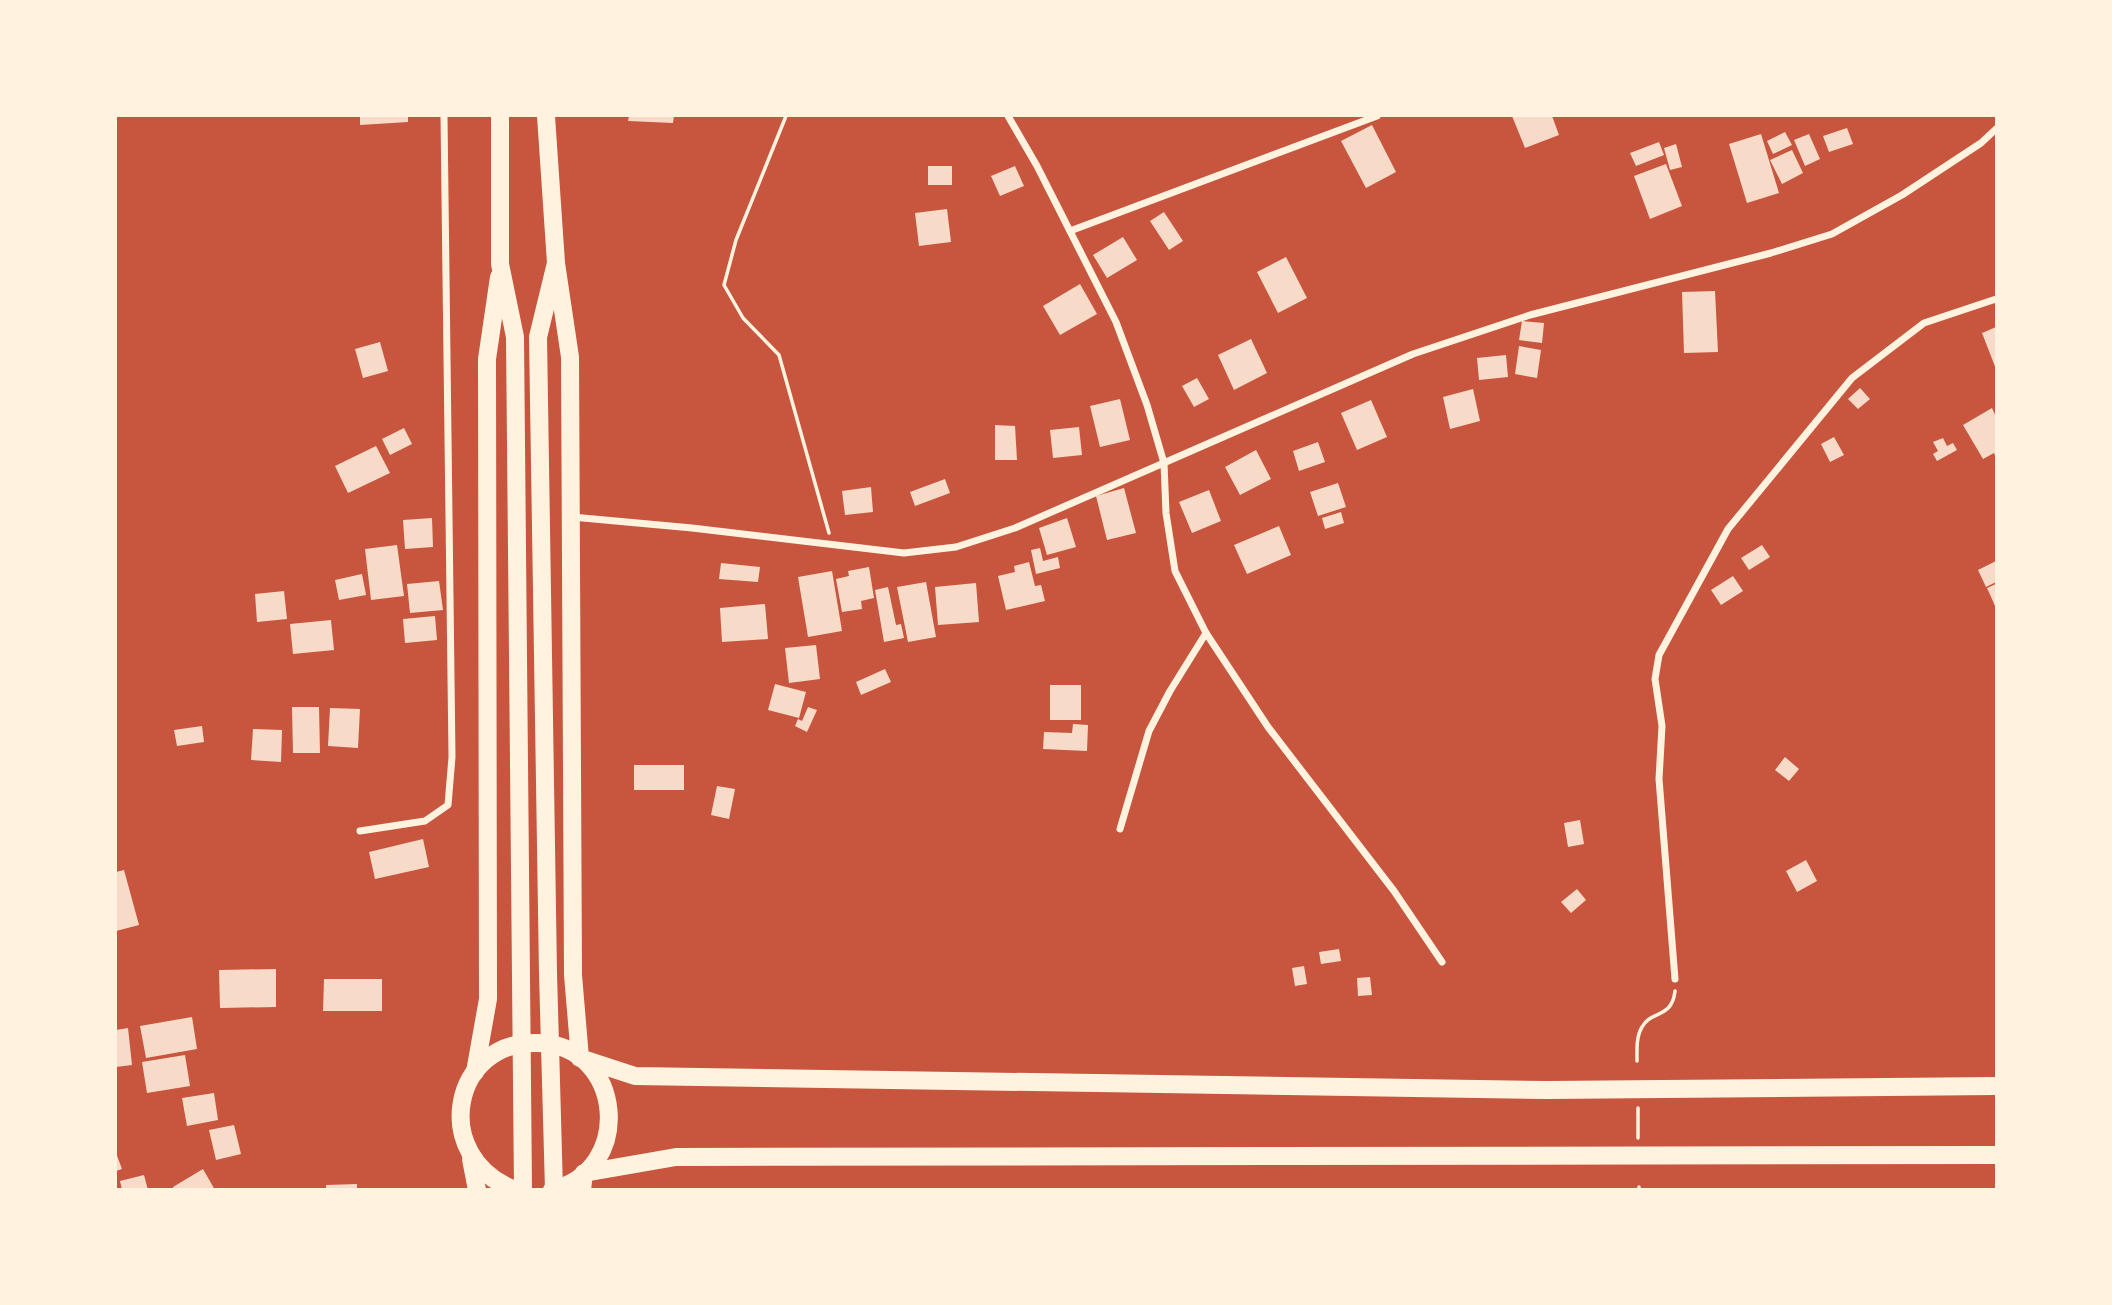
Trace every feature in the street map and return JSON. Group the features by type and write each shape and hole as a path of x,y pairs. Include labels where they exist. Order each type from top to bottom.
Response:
{"highway":[{"path":"475,1072 488,999 487,359 500,264 500,116"},
{"path":"546,116 556,263 570,357 573,975 580,1058 600,1080 609,1107 607,1136 583,1181"},
{"path":"556,263 538,337 553,1189 676,1157 1997,1155"},
{"path":"500,264 515,337 523,1189"},
{"path":"515,1189 489,1177 471,1156 463,1141 460,1112 467,1084 475,1072 497,1052 525,1043 554,1045 580,1058 635,1076 1547,1090 1997,1086"},
{"path":"471,1156 477,1189"}],"street":[{"path":"360,831 425,821 447,805 452,757 444,116"},
{"path":"1008,116 1116,323 1147,405 1164,463 1166,513 1175,571 1206,633 1268,727 1394,891 1442,961"},
{"path":"1070,231 1377,116"},
{"path":"570,517 692,527 904,553 956,547 1015,527 1333,388 1439,346 1530,315 1771,253 1832,234 1902,195 1981,143 1997,129"},
{"path":"1675,979 1659,779 1662,726 1655,679 1659,655 1728,529 1852,378 1924,323 1997,299"},
{"path":"1120,829 1149,731 1206,633"}],"path":[{"path":"786,116 736,240 724,285 743,318 779,355 832,545"},
{"path":"1637,1061 1637,1041 1642,1027 1671,1005 1675,996 1675,979"},
{"path":"1638,1108 1638,1140"}],"building":[{"path":"360,116 408,116 408,122 360,125"},
{"path":"629,116 674,116 673,123 628,121"},
{"path":"1512,116 1552,116 1559,135 1525,148"},
{"path":"1372,125 1396,172 1366,188 1341,141"},
{"path":"1847,128 1853,144 1829,152 1823,136"},
{"path":"1785,132 1792,145 1773,154 1767,141"},
{"path":"1761,134 1779,193 1747,203 1729,144"},
{"path":"1809,134 1820,159 1805,166 1794,140"},
{"path":"1659,142 1664,155 1636,166 1630,153"},
{"path":"1676,144 1682,167 1670,170 1664,148"},
{"path":"1792,150 1803,173 1782,184 1770,160"},
{"path":"1666,164 1682,206 1650,219 1634,176"},
{"path":"928,166 952,166 952,185 928,185"},
{"path":"1015,166 1024,186 1000,196 991,176"},
{"path":"947,209 951,242 919,246 915,213"},
{"path":"1164,212 1183,241 1169,250 1150,221"},
{"path":"1123,237 1137,260 1107,278 1093,255"},
{"path":"1286,257 1307,298 1278,313 1257,272"},
{"path":"1080,284 1097,314 1060,335 1043,306"},
{"path":"1715,291 1718,352 1684,353 1682,292"},
{"path":"1522,321 1544,323 1542,343 1519,340"},
{"path":"1996,327 1996,369 1982,333"},
{"path":"1251,339 1267,373 1234,390 1218,355"},
{"path":"380,342 388,371 363,378 355,349"},
{"path":"1519,346 1541,350 1537,378 1515,374"},
{"path":"1506,355 1508,377 1479,380 1477,358"},
{"path":"1197,378 1209,399 1194,407 1182,386"},
{"path":"1860,388 1870,399 1858,409 1848,399"},
{"path":"1473,389 1480,421 1450,429 1443,397"},
{"path":"1120,399 1130,440 1100,447 1090,406"},
{"path":"1371,400 1387,437 1357,450 1341,413"},
{"path":"1992,408 1996,417 1996,458 1994,453 1983,459 1963,425"},
{"path":"995,425 1015,426 1017,460 995,460"},
{"path":"1079,427 1082,455 1053,458 1050,430"},
{"path":"404,428 412,444 390,455 382,439"},
{"path":"1834,437 1844,455 1830,462 1821,444"},
{"path":"1943,438 1947,446 1953,443 1957,450 1937,461 1933,454 1938,451 1933,442"},
{"path":"1318,442 1325,462 1299,471 1293,451"},
{"path":"376,446 390,473 348,493 335,466"},
{"path":"1256,450 1271,479 1240,495 1225,467"},
{"path":"945,479 950,493 915,506 910,492"},
{"path":"1338,483 1346,507 1318,516 1310,492"},
{"path":"871,487 873,512 845,515 842,491"},
{"path":"1124,488 1136,533 1107,540 1096,496"},
{"path":"1209,490 1221,521 1192,533 1179,502"},
{"path":"1341,512 1344,523 1325,529 1322,518"},
{"path":"432,518 433,547 405,549 403,520"},
{"path":"1067,518 1076,547 1047,555 1039,528"},
{"path":"1279,526 1291,555 1247,574 1234,545"},
{"path":"397,545 404,596 371,600 365,549"},
{"path":"1762,545 1770,557 1749,570 1741,558"},
{"path":"1040,548 1043,561 1058,557 1060,568 1036,574 1031,550"},
{"path":"1996,561 1996,582 1986,587 1978,570"},
{"path":"1029,562 1035,586 1041,585 1045,601 1006,610 998,576 1015,572 1014,566"},
{"path":"721,563 760,567 758,582 719,579"},
{"path":"869,567 874,598 861,601 862,609 842,612 836,579 849,576 848,571"},
{"path":"832,571 842,631 808,637 798,577"},
{"path":"362,574 366,595 339,600 335,580"},
{"path":"1733,576 1743,591 1721,605 1711,590"},
{"path":"439,581 443,610 410,613 407,584"},
{"path":"926,582 936,637 908,642 897,587"},
{"path":"976,583 979,622 938,625 935,587"},
{"path":"1996,584 1996,608 1987,588"},
{"path":"888,587 896,625 901,624 904,638 884,642 875,590"},
{"path":"284,591 287,619 257,622 255,594"},
{"path":"765,604 768,639 722,642 720,608"},
{"path":"435,616 437,640 405,643 403,619"},
{"path":"331,620 334,650 293,654 290,624"},
{"path":"816,645 820,679 789,683 785,648"},
{"path":"885,669 891,682 861,695 856,682"},
{"path":"775,684 806,692 799,718 768,710"},
{"path":"1050,685 1081,685 1081,720 1050,720"},
{"path":"292,707 319,707 320,753 293,753"},
{"path":"808,707 817,710 807,732 795,726 798,719 802,721"},
{"path":"330,708 360,709 358,748 328,746"},
{"path":"1073,724 1088,725 1087,751 1043,749 1044,732 1072,733"},
{"path":"202,726 204,742 177,746 174,730"},
{"path":"253,729 282,730 281,762 251,760"},
{"path":"1785,757 1799,769 1789,781 1775,770"},
{"path":"634,765 684,765 684,790 634,790"},
{"path":"717,786 735,789 729,819 711,815"},
{"path":"1580,820 1584,844 1568,847 1564,823"},
{"path":"423,839 429,867 375,879 369,852"},
{"path":"1806,860 1817,881 1797,892 1786,871"},
{"path":"124,870 139,925 116,931 116,872"},
{"path":"1577,889 1586,900 1571,913 1561,902"},
{"path":"1339,949 1341,961 1321,964 1319,952"},
{"path":"1304,966 1307,984 1295,986 1292,968"},
{"path":"276,969 276,1007 220,1008 219,970"},
{"path":"1370,977 1372,995 1358,996 1357,978"},
{"path":"324,979 382,979 382,1011 323,1011"},
{"path":"192,1017 197,1049 146,1058 140,1026"},
{"path":"128,1028 132,1065 116,1067 116,1030"},
{"path":"185,1055 190,1086 147,1093 142,1062"},
{"path":"214,1093 218,1120 187,1126 182,1098"},
{"path":"234,1125 241,1154 216,1160 209,1130"},
{"path":"116,1153 122,1169 116,1171"},
{"path":"203,1169 215,1190 174,1190 173,1187"},
{"path":"144,1175 148,1190 122,1190 120,1181"},
{"path":"357,1184 357,1190 326,1190 326,1185"}]}
